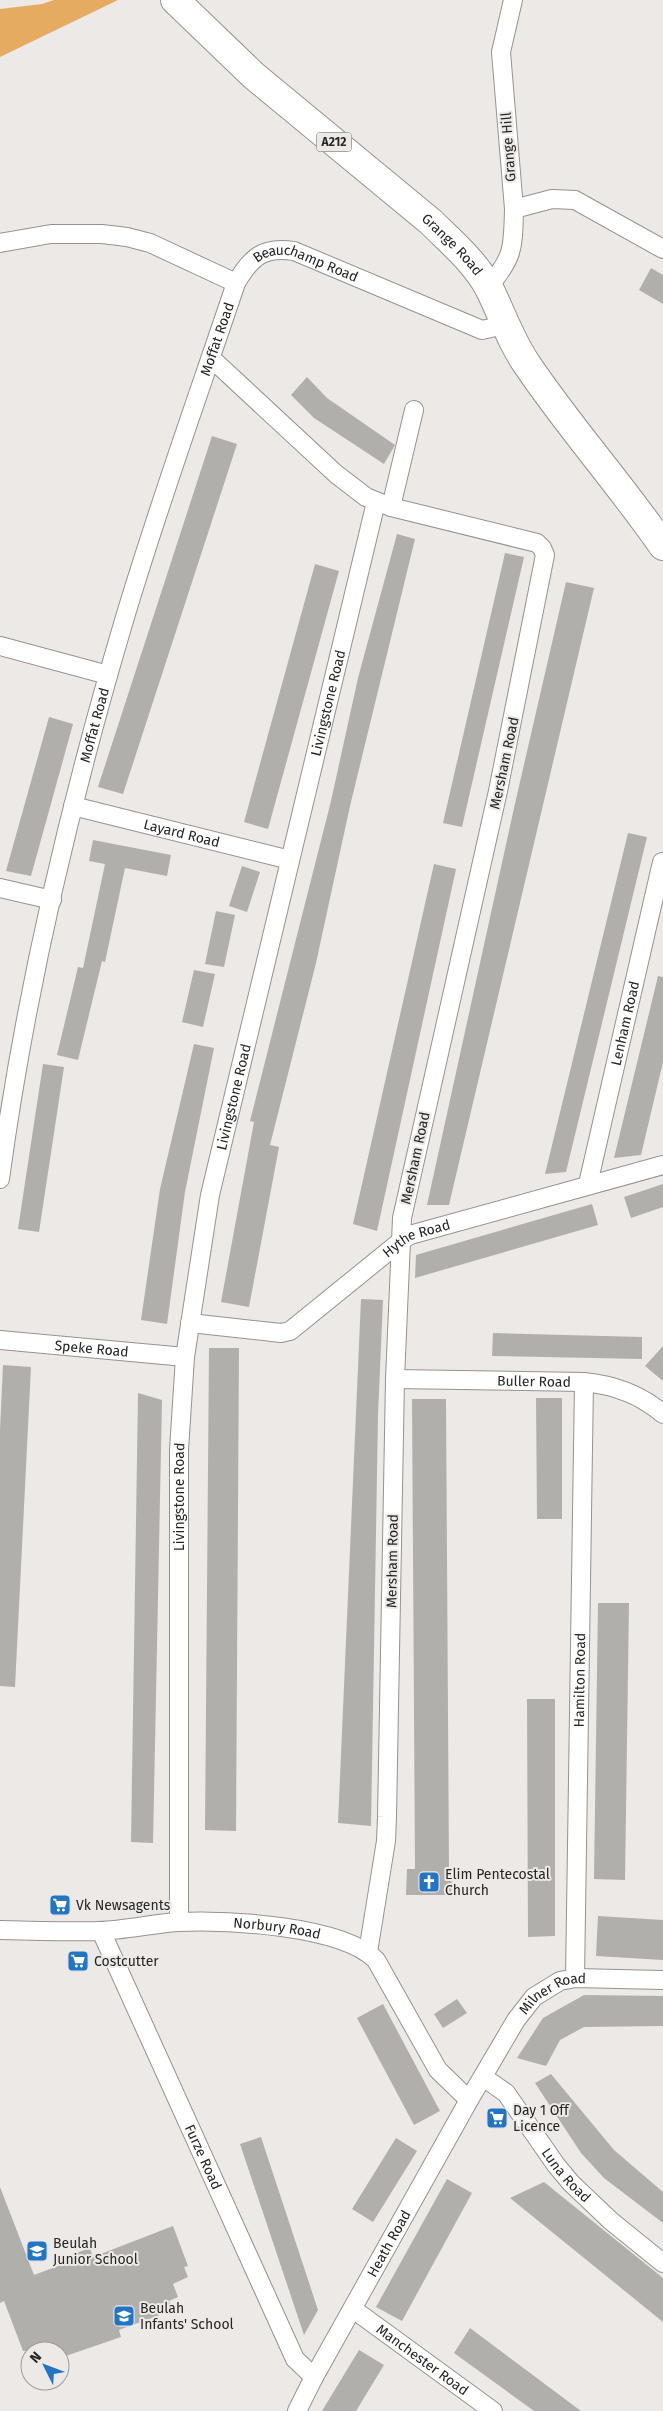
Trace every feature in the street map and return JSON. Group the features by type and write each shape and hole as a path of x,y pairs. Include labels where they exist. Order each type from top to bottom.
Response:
{"main road":[{"name":"Grange Road","path":"175,0 253,75 431,222 477,270 488,287 503,322 528,367 653,520 663,546"}],"street":[{"name":"Grange Hill","path":"488,287 505,267 510,254 514,209 501,52 513,0"},
{"path":"514,209 564,198 576,200 663,249"},
{"name":"Beauchamp Road","path":"0,243 50,234 102,234 127,237 158,247 236,283 244,268 260,255 278,248 294,251 482,330 503,322"},
{"name":"Moffat Road","path":"0,1180 36,972 73,806 108,675 133,594 236,283"},
{"path":"211,358 336,474 355,490 384,504"},
{"name":"Livingstone Road","path":"179,1922 179,1450 185,1357 210,1195 290,860 384,504 414,410"},
{"name":"Mersham Road","path":"368,1952 373,1931 387,1825 396,1379 402,1218 498,791 545,556 542,548 537,543 384,504"},
{"path":"0,646 108,675"},
{"name":"Layard Road","path":"73,806 290,860"},
{"name":"Lenham Road","path":"588,1184 662,862"},
{"path":"0,888 52,900"},
{"name":"Hythe Road","path":"190,1324 281,1333 290,1331 401,1240 419,1232 588,1184 663,1165"},
{"name":"Speke Road","path":"0,1340 185,1357"},
{"name":"Buller Road","path":"396,1379 606,1384 627,1391 644,1400 663,1414"},
{"name":"Hamilton Road","path":"575,1978 584,1382"},
{"name":"Norbury Road","path":"0,1930 101,1931 179,1922 284,1927 348,1943 368,1952 382,1968 438,2070 469,2100"},
{"name":"Furze Road","path":"101,1931 295,2360 314,2377"},
{"name":"Milner Road","path":"483,2077 516,2020 534,1997 560,1981 575,1978 663,1980"},
{"name":"Heath Road","path":"297,2411 314,2377 483,2077"},
{"name":"Luna Road","path":"483,2077 506,2092 556,2165 571,2183 611,2221 663,2263"},
{"name":"Manchester Road","path":"353,2309 493,2411"}],"shaded area":[{"path":"54,0 118,0 0,57 0,9 42,4"}],"building":[{"path":"651,268 663,275 663,304 639,290"},
{"path":"307,377 327,398 395,445 384,464 314,418 291,395"},
{"path":"212,436 237,444 123,794 98,787"},
{"path":"397,534 415,539 350,806 316,963 270,1145 279,1147 249,1307 221,1302 254,1122 250,1121 331,801 358,678"},
{"path":"505,553 524,557 462,827 443,823"},
{"path":"315,564 339,571 268,829 244,822"},
{"path":"566,582 594,588 449,1205 427,1205 514,808"},
{"path":"49,717 73,724 31,876 6,871"},
{"path":"628,833 647,837 566,1172 545,1174"},
{"path":"93,840 171,855 167,876 125,868 105,962 102,961 78,1060 57,1055 78,967 83,968 105,864 89,861"},
{"path":"434,864 456,869 377,1231 353,1224"},
{"path":"242,866 260,872 247,912 229,906"},
{"path":"216,911 235,915 224,967 205,964"},
{"path":"194,970 215,974 203,1027 182,1022"},
{"path":"658,976 663,977 663,1062 641,1155 614,1158"},
{"path":"194,1044 214,1048 185,1192 167,1324 141,1320 160,1189"},
{"path":"43,1064 64,1067 39,1232 18,1229"},
{"path":"663,1184 663,1207 631,1218 624,1197"},
{"path":"592,1204 598,1225 415,1278 416,1255"},
{"path":"361,1299 383,1300 378,1415 371,1826 338,1823"},
{"path":"493,1333 642,1337 642,1359 492,1356"},
{"path":"663,1346 663,1381 645,1366"},
{"path":"209,1348 239,1348 236,1831 205,1830"},
{"path":"3,1365 31,1367 15,1687 0,1686 0,1430"},
{"path":"138,1393 162,1400 153,1843 131,1842"},
{"path":"536,1398 562,1398 562,1519 537,1519"},
{"path":"412,1399 446,1399 449,1870 452,1870 451,1895 406,1895 407,1869 415,1869"},
{"path":"598,1603 629,1603 625,1880 594,1879"},
{"path":"527,1699 555,1699 555,1936 528,1937"},
{"path":"598,1916 663,1920 663,1960 596,1956"},
{"path":"584,1995 663,1996 663,2026 584,2027 560,2040 546,2066 517,2058 543,2018"},
{"path":"457,1999 467,2013 443,2028 434,2014"},
{"path":"383,2004 440,2111 414,2125 357,2018"},
{"path":"551,2074 614,2150 663,2192 663,2223 604,2178 581,2153 535,2083"},
{"path":"261,2137 318,2310 304,2335 240,2144"},
{"path":"396,2138 417,2151 373,2222 352,2209"},
{"path":"447,2179 472,2193 402,2321 376,2307"},
{"path":"544,2182 663,2278 663,2322 510,2198"},
{"path":"0,2187 34,2275 66,2263 65,2260 72,2257 71,2255 90,2248 93,2257 173,2226 188,2266 184,2267 188,2277 173,2284 178,2297 169,2301 173,2310 119,2330 121,2337 70,2355 70,2341 20,2341 20,2343 4,2301 0,2303"},
{"path":"470,2328 581,2411 534,2411 454,2353"},
{"path":"359,2350 384,2365 356,2411 322,2411"}],"place":[{"name":"Elim Pentecostal Church","path":"429,1882"},
{"name":"Vk Newsagents","path":"60,1905"},
{"name":"Costcutter","path":"78,1961"},
{"name":"Day 1 Off Licence","path":"497,2118"},
{"name":"Beulah Junior School","path":"37,2251"},
{"name":"Beulah Infants' School","path":"124,2316"}]}
